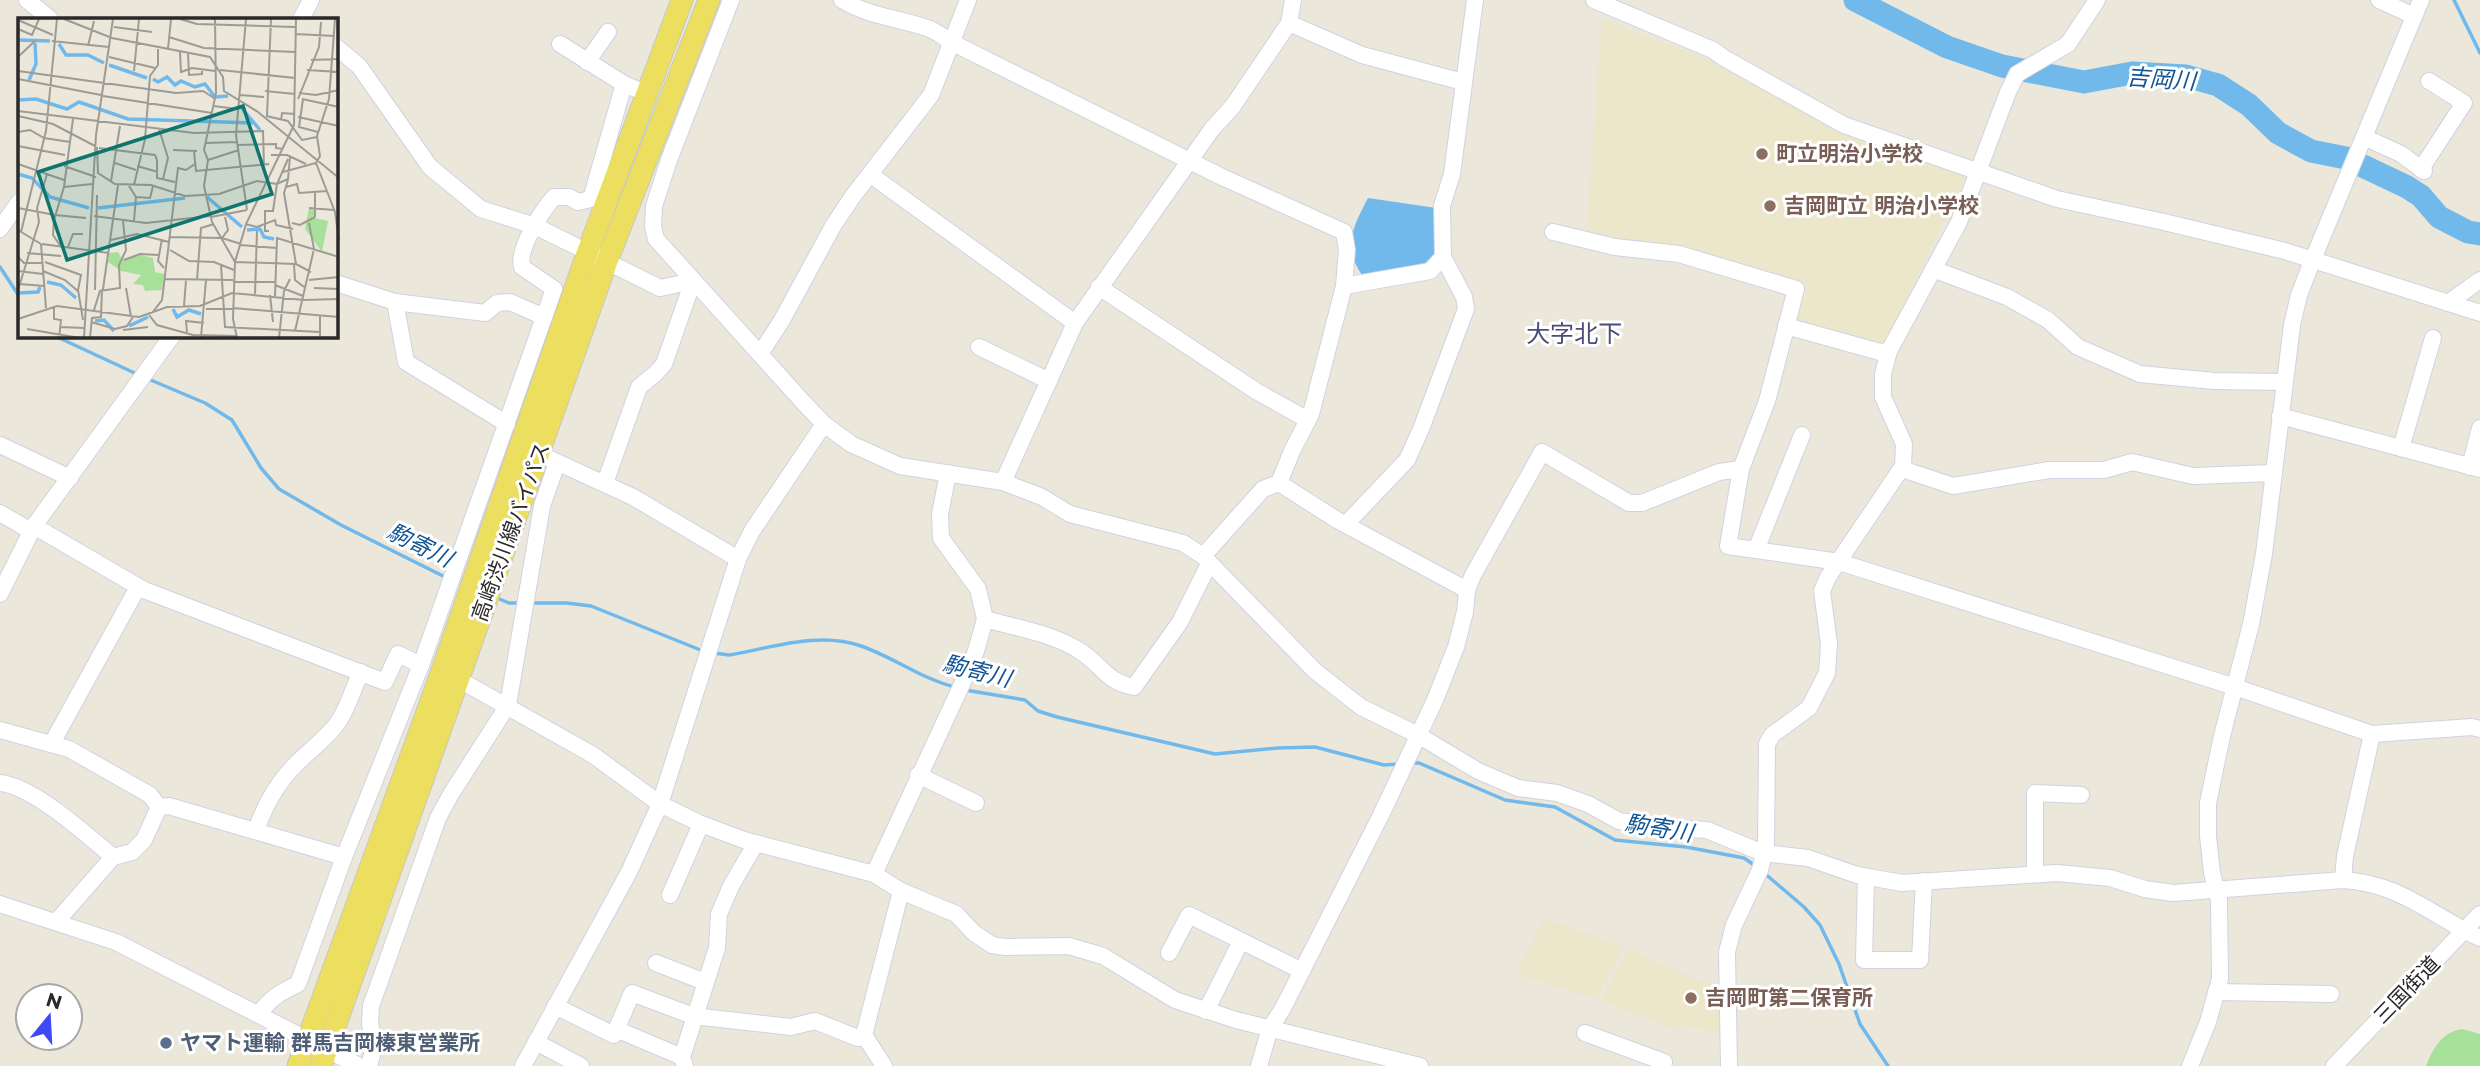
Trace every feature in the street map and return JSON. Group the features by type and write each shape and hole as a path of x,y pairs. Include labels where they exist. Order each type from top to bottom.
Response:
{"main road":[{"name":"高崎渋川線バイパス","path":"324,1057 458,679 548,458 597,256 645,93 682,0"},
{"name":"高崎渋川線バイパス","path":"298,1066 597,256 709,0"}],"street":[{"path":"27,0 49,18"},
{"path":"302,18 311,0"},
{"path":"731,0 654,206 653,227 656,239 824,424 851,444 901,466 1003,482 1042,497 1070,514 1183,543 1206,560 1315,671 1361,707 1418,735 1478,771 1518,788 1557,793 1588,804 1619,821 1665,828 1707,830 1763,853 1808,858 1866,877 1902,883 2035,874 2083,874 2173,893 2343,880 2366,881 2416,901 2480,938"},
{"path":"842,0 855,8 892,20 929,28 951,42 1222,177 1344,232 1347,250 1344,286 1308,420 1279,483 1263,489 1206,560 1180,622 1134,687 1109,678 1079,650 1054,639 985,620"},
{"path":"760,354 782,320 833,226 931,95 968,0"},
{"path":"1003,482 1075,323 1212,128 1233,106 1289,23 1293,0"},
{"path":"1346,524 1407,460 1466,309 1464,297 1443,257 1442,206 1452,174 1475,0"},
{"path":"1594,0 1713,50 1844,125 2057,199 2313,259 2480,313"},
{"path":"1729,1066 1727,952 1734,925 1760,870 1766,845 1767,744 1772,735 1809,708 1827,673 1829,644 1822,591 1902,469 1905,444 1884,397 1883,374 1889,351 1959,222 1977,170 2017,74 2068,44 2097,0"},
{"path":"2379,0 2414,16"},
{"path":"2190,1066 2208,1022 2220,979 2219,900 2212,873 2208,803 2251,624 2262,566 2292,325 2313,259 2421,0"},
{"path":"1289,23 1362,55 1463,82"},
{"path":"587,62 608,32"},
{"path":"560,44 624,84 645,93"},
{"path":"338,49 359,66 430,167 481,209 535,226 660,288 693,281"},
{"path":"2362,141 2402,154 2423,170 2464,103 2429,82"},
{"path":"259,1014 277,993 298,984 344,857 421,665 554,289 522,267 522,250 554,197 569,197 578,201 591,198 624,84"},
{"path":"871,175 1075,323"},
{"path":"0,229 18,203"},
{"path":"1553,232 1615,247 1679,254 1796,289 1767,401 1741,469 1728,546 1839,562 2235,687 2372,734 2472,727 2480,729"},
{"path":"1344,286 1430,271 1443,257"},
{"path":"1933,269 2007,297 2048,320 2078,347 2140,374 2214,381 2284,382"},
{"path":"2448,303 2480,280"},
{"path":"605,483 639,387 664,364 693,281"},
{"path":"338,284 396,302 485,313 497,303 510,302 544,317"},
{"path":"1099,287 1256,391 1308,420"},
{"path":"396,302 406,362 507,424"},
{"path":"1786,326 1880,352 1889,351"},
{"path":"0,594 33,528 171,338"},
{"path":"2402,448 2433,338"},
{"path":"979,348 1049,381"},
{"path":"2280,416 2475,468 2480,428"},
{"path":"523,1066 628,872 660,804 738,559 752,531 824,424"},
{"path":"1756,550 1802,435"},
{"path":"0,445 70,478"},
{"path":"1259,1066 1270,1028 1381,815 1435,700 1456,647 1465,612 1466,590 1542,452 1629,503 1642,503 1719,472 1741,469"},
{"path":"369,1066 375,1044 370,1024 371,1006 438,818 508,705 548,458 633,496 738,559"},
{"path":"1902,469 1953,486 2049,470 2104,470 2132,462 2193,477 2274,473"},
{"path":"874,874 963,682 985,620 978,589 941,538 940,514 948,473"},
{"path":"1279,483 1346,524 1466,590"},
{"path":"0,513 33,528 138,587 385,682 398,654 421,665"},
{"path":"52,743 138,587"},
{"path":"256,830 276,787 292,767 332,730 341,717 361,672"},
{"path":"458,679 593,755 660,804 701,824 756,843 874,874 901,891 956,914 974,933 992,945 1069,946 1103,956 1175,1000 1206,1011 1420,1066"},
{"path":"0,730 69,749 150,795 159,807"},
{"path":"2343,880 2345,856 2372,734"},
{"path":"919,775 976,803"},
{"path":"0,783 12,784 67,820 113,857"},
{"path":"2035,874 2035,793 2081,795"},
{"path":"159,807 169,806 344,857"},
{"path":"55,922 113,857 132,852 144,840 159,807"},
{"path":"670,895 701,824"},
{"path":"616,1029 683,1061 693,1016 717,948 719,914 731,886 756,843"},
{"path":"1866,877 1864,960 1920,960 1924,881"},
{"path":"884,1066 864,1035 901,891"},
{"path":"2,908 116,942 308,1039 324,1057 359,1066"},
{"name":"三国街道","path":"2334,1066 2480,914"},
{"path":"1169,953 1189,915 1302,971"},
{"path":"1206,1011 1241,941"},
{"path":"656,963 705,982"},
{"path":"2216,992 2331,994"},
{"path":"555,1006 614,1034 632,993 693,1016 791,1027 815,1021 858,1038 864,1035"},
{"path":"1585,1032 1664,1062 1663,1066"},
{"path":"536,1042 581,1066"}],"shaded area":[{"name":"吉岡町立 明治小学校","path":"1602,19 1724,66 1848,136 1966,175 1885,344 1794,320 1806,285 1675,245 1586,237"},
{"path":"1544,918 1624,947 1596,999 1517,974"},
{"path":"1628,949 1724,991 1723,1035 1685,1026 1682,1032 1601,1001"}],"green space":[{"path":"2462,1029 2480,1034 2480,1066 2426,1066 2439,1042"}],"water":[{"path":"1368,198 1436,208 1438,259 1428,268 1364,278 1357,267 1351,247 1354,229"}],"waterway":[{"name":"吉岡川","path":"1855,0 1947,47 2002,66 2084,82 2132,73 2186,76 2218,85 2249,105 2278,133 2311,151 2346,158 2407,187 2421,196 2439,217 2468,232 2480,234"},
{"path":"2454,0 2480,53"},
{"name":"駒寄川","path":"0,267 18,294"},
{"name":"駒寄川","path":"59,338 139,375"},
{"name":"駒寄川","path":"146,378 205,403 232,420 261,468 279,489 341,525 447,578"},
{"name":"駒寄川","path":"497,598 509,603 520,603"},
{"name":"駒寄川","path":"531,603 591,606 703,651"},
{"name":"駒寄川","path":"714,653 729,655 812,640 845,642 861,646 931,679 955,687"},
{"name":"駒寄川","path":"965,690 1025,700 1038,711 1057,717 1215,754 1315,747 1384,765 1400,764"},
{"name":"駒寄川","path":"1411,763 1419,763 1505,800 1555,807 1615,840 1686,847 1744,858 1757,867"},
{"name":"駒寄川","path":"1763,872 1804,907 1820,925 1839,964 1860,1024 1888,1066"}],"place":[{"name":"町立明治小学校","path":"1762,154"},
{"name":"吉岡町立 明治小学校","path":"1770,206"},
{"name":"吉岡町第二保育所","path":"1691,998"},
{"name":"ヤマト運輸 群馬吉岡榛東営業所","path":"166,1043"}],"district":[{"name":"大字北下","path":"1574,334"}]}
